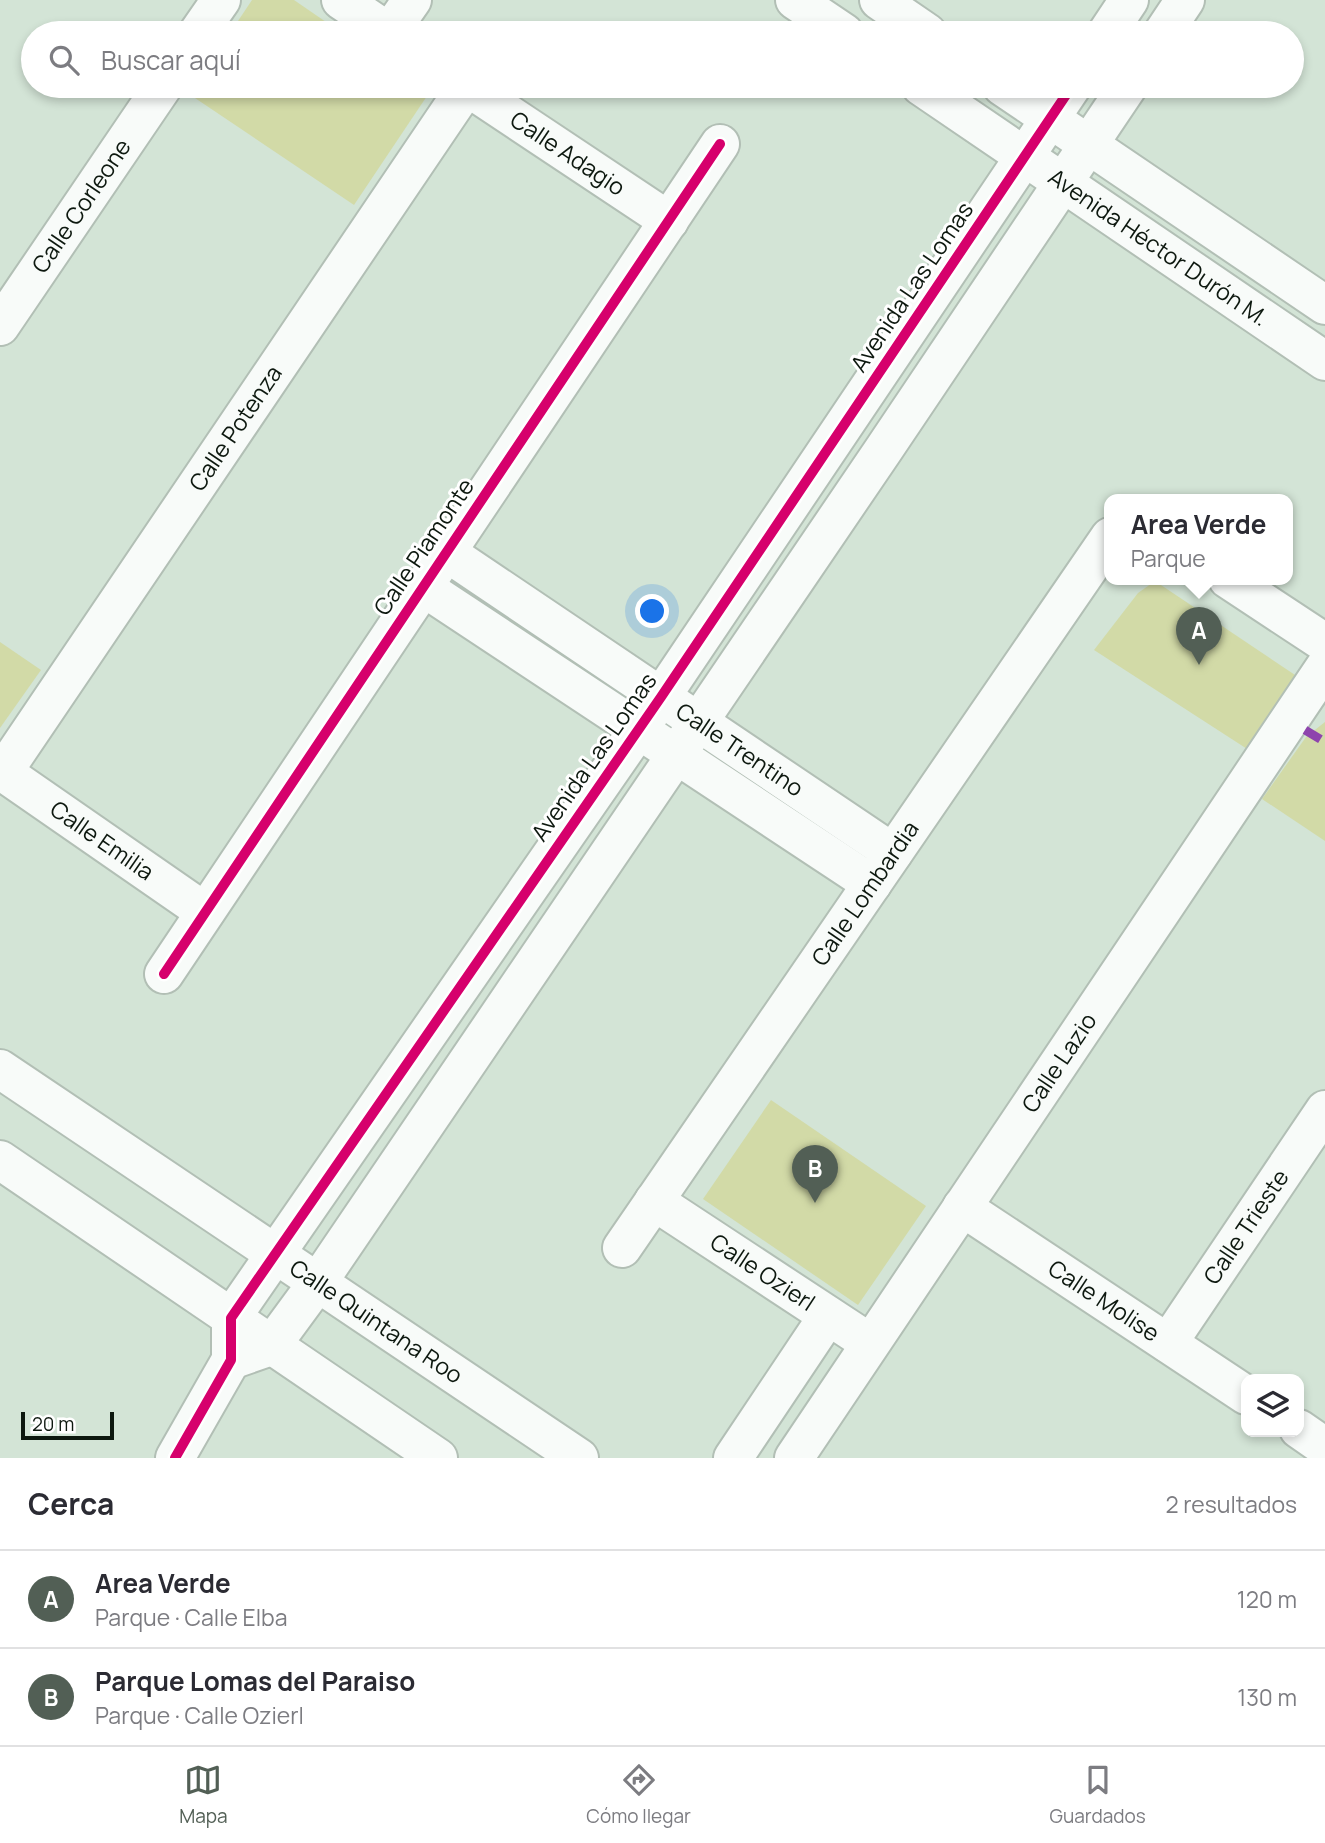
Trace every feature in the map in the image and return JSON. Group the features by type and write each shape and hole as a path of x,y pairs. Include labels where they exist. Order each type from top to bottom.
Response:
{"street":[{"path":"206,21 221,0"},
{"path":"397,21 412,0"},
{"path":"795,0 826,21"},
{"path":"879,0 910,21"},
{"path":"1115,21 1129,0"},
{"path":"1171,21 1185,0"},
{"path":"346,1 373,21"},
{"name":"Calle Corleone","path":"0,326 155,98"},
{"name":"Calle Potenza","path":"1,771 458,98"},
{"name":"Calle Adagio","path":"484,98 669,221"},
{"name":"Avenida Héctor Durón M.","path":"939,98 1325,361"},
{"name":"Avenida Héctor Durón M.","path":"1019,98 1325,305"},
{"name":"Avenida Las Lomas","path":"231,1318 661,697 1064,98"},
{"path":"231,1360 271,1346 318,1282 1120,98"},
{"name":"Calle Piamonte","path":"164,974 720,144"},
{"name":"Calle Lombardia","path":"622,1248 1104,546"},
{"name":"Calle Trentino","path":"446,552 893,853"},
{"path":"1237,585 1325,643"},
{"name":"Calle Trentino","path":"423,587 872,884"},
{"name":"Calle Lazio","path":"794,1458 1325,667"},
{"name":"Calle Emilia","path":"1,771 205,912"},
{"name":"Calle Quintana Roo","path":"0,1069 579,1458"},
{"name":"Calle Trieste","path":"1168,1343 1325,1110"},
{"path":"0,1160 438,1458"},
{"name":"Calle Ozierl","path":"654,1201 870,1343"},
{"name":"Calle Molise","path":"962,1207 1241,1392"},
{"path":"733,1458 828,1315"},
{"path":"175,1458 202,1415 231,1360 231,1318"},
{"path":"1304,1432 1325,1447"}],"green space":[{"path":"252,0 294,0 325,21 238,21"},
{"path":"195,98 426,98 354,205"},
{"path":"1149,585 1161,585 1304,681 1258,756 1094,650 1138,593"},
{"path":"0,642 41,670 0,728"},
{"path":"1325,722 1325,841 1262,799 1306,737"},
{"path":"771,1100 926,1206 858,1305 703,1199"}],"marked path":[{"path":"1305,730 1325,742"}],"cycle path":[{"path":"175,1458 231,1360 231,1318 661,697 1064,98"},
{"path":"164,974 720,144"}],"place":[{"name":"Area Verde","path":"1199,665"},
{"name":"Parque Lomas del Paraiso","path":"815,1203"}]}
